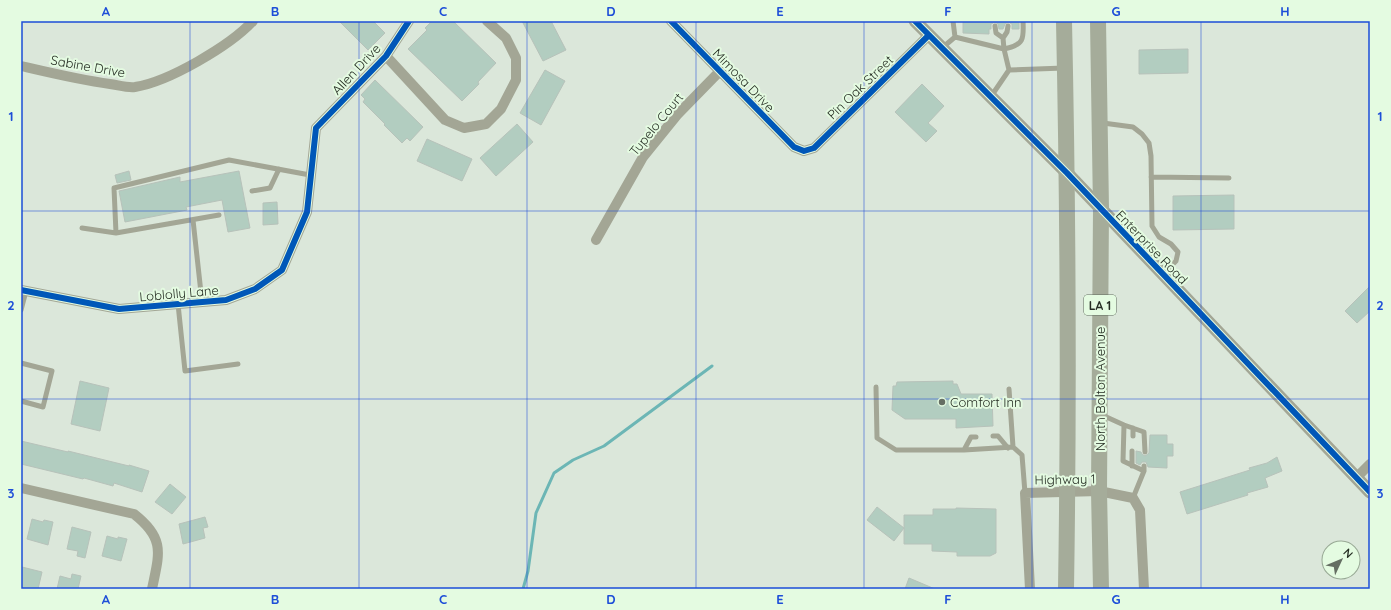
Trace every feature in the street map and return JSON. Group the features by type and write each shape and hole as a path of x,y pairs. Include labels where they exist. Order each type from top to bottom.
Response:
{"main road":[{"name":"LA 1","path":"1064,21 1067,173 1068,491 1066,589"},
{"name":"North Bolton Avenue","path":"1098,21 1101,209 1099,491 1100,589"}],"street":[{"name":"Sabine Drive","path":"21,66 84,81 134,87 164,78 202,59 245,30 253,21"},
{"name":"Allen Drive","path":"316,128 386,56 409,21"},
{"path":"386,56 445,120 464,128 486,124 501,109 516,80 516,58 506,38 487,21"},
{"name":"Mimosa Drive","path":"671,21 794,147 804,151"},
{"name":"Enterprise Road","path":"915,21 1067,173 1370,492"},
{"name":"Pin Oak Street","path":"804,151 814,148 929,35"},
{"name":"Tupelo Court","path":"596,240 643,157 677,115 720,71"},
{"name":"Loblolly Lane","path":"23,291 119,309 226,300 255,289 282,270 307,212 316,128"},
{"path":"1356,478 1370,464"},
{"path":"21,488 134,514 143,522 156,538 158,550 152,589"},
{"name":"Highway 1","path":"1030,589 1025,493 1099,491 1133,498"},
{"path":"1133,498 1140,510 1144,589"}],"lane":[{"path":"953,21 954,37"},
{"path":"954,37 1004,49 1015,47 1023,36 1023,21"},
{"path":"995,26 996,33 1003,38"},
{"path":"991,97 1009,70 1003,38 1008,32 1008,26"},
{"path":"942,48 954,37"},
{"path":"1009,70 1065,68"},
{"path":"1100,123 1133,128 1142,134 1149,143 1151,156 1152,226 1159,237 1172,244 1178,252 1176,261 1163,274"},
{"path":"116,233 114,188 229,160 310,175"},
{"path":"252,192 270,188 279,169"},
{"path":"1151,177 1229,178"},
{"path":"82,228 116,233 219,215"},
{"path":"193,220 202,302"},
{"path":"21,310 23,291"},
{"path":"178,304 185,371 238,364"},
{"path":"21,363 52,371 43,406 21,401"},
{"path":"876,387 877,438 896,450 964,450 1010,447"},
{"path":"1010,389 1010,447"},
{"path":"1100,414 1144,432 1144,452"},
{"path":"1124,425 1123,461 1132,466 1144,469 1133,498"},
{"path":"1132,436 1133,428"},
{"path":"964,450 971,437 976,436"},
{"path":"993,436 998,436 1022,455 1025,493"},
{"path":"1132,451 1132,466"}],"building":[{"path":"339,21 373,21 385,33 368,50"},
{"path":"432,21 453,21 496,63 478,82 479,84 462,101 408,49 427,30 425,28"},
{"path":"522,21 551,21 566,50 543,61"},
{"path":"963,21 1019,21 1019,29 1012,29 1012,24 1008,22 1005,24 1003,29 999,29 998,24 995,22 991,24 989,34 963,33"},
{"path":"1188,49 1188,73 1139,74 1139,50"},
{"path":"545,70 565,81 541,125 520,113"},
{"path":"375,80 423,127 410,141 407,138 402,143 363,102 365,99 361,95"},
{"path":"922,84 944,106 928,123 937,131 926,142 895,112"},
{"path":"517,124 533,142 496,176 480,158"},
{"path":"427,139 472,159 462,181 417,161"},
{"path":"129,171 131,180 117,183 115,175"},
{"path":"239,171 250,228 228,232 222,200 186,207 187,210 125,222 119,191 180,177 180,182"},
{"path":"1234,195 1234,229 1173,230 1173,196"},
{"path":"277,202 278,224 263,225 263,203"},
{"path":"1370,286 1370,311 1357,323 1345,311"},
{"path":"80,381 109,388 100,431 71,424"},
{"name":"Comfort Inn","path":"953,381 953,384 957,384 961,394 992,394 993,426 956,428 956,419 905,419 892,410 893,386 896,386 897,382"},
{"path":"1150,435 1167,435 1167,444 1173,444 1173,456 1167,456 1167,468 1148,467 1146,462 1142,462 1140,465 1136,463 1136,451 1141,452 1145,456 1149,453"},
{"path":"21,441 129,465 149,471 142,492 114,483 113,486 84,478 83,479 21,464"},
{"path":"1277,457 1282,471 1265,478 1268,487 1247,493 1248,495 1187,514 1180,492 1250,470 1249,468 1267,463"},
{"path":"170,484 186,497 172,514 155,502"},
{"path":"877,507 904,528 894,541 867,520"},
{"path":"933,509 996,509 996,553 990,556 957,556 957,552 932,551 932,544 904,544 904,515 933,515"},
{"path":"205,517 208,527 203,528 205,538 183,544 179,524"},
{"path":"32,519 43,522 44,520 53,522 48,545 27,539"},
{"path":"72,527 91,532 85,558 77,556 78,551 67,549"},
{"path":"107,536 118,539 118,537 127,539 121,561 102,556"},
{"path":"22,567 42,572 38,589 21,589"},
{"path":"72,574 81,576 78,589 57,589 60,576 71,579"},
{"path":"909,578 935,589 905,589"}],"waterway":[{"path":"523,589 528,571 536,513 554,473 573,460 604,446 712,366"}],"cycle path":[{"path":"21,290 119,309 226,300 255,289 282,270 307,212 316,128 386,56 409,21"},
{"path":"671,21 794,147 804,151 814,148 929,35"},
{"path":"915,21 1067,173 1370,492"}],"place":[{"name":"Comfort Inn","path":"942,402"}]}
